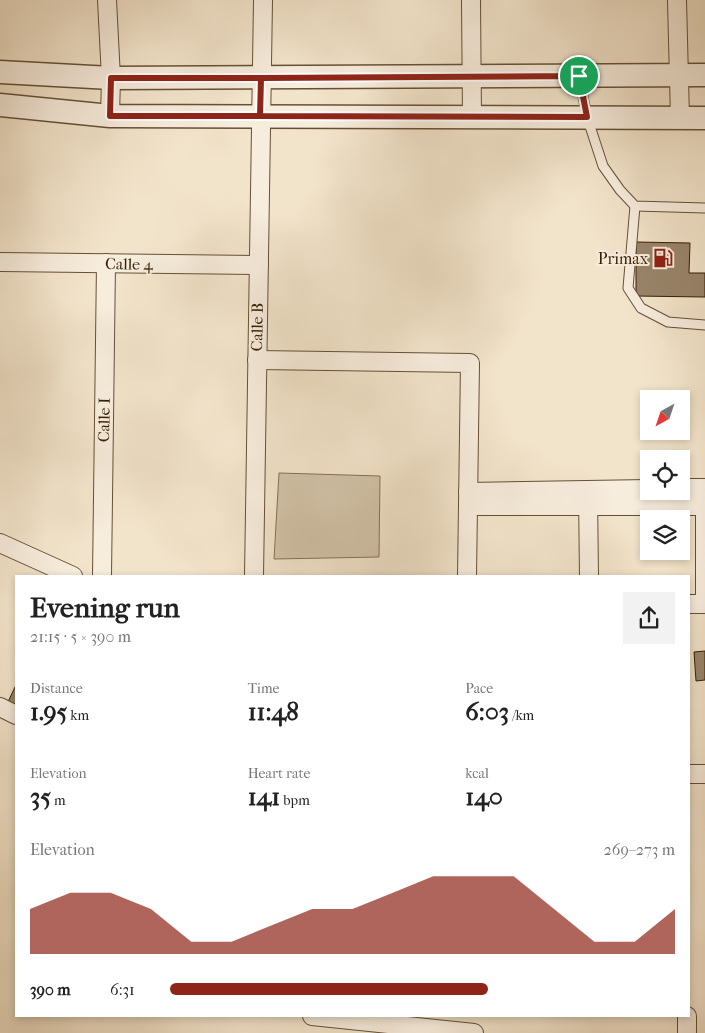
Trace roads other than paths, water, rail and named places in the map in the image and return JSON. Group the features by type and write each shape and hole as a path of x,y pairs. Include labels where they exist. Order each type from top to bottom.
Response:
{"street":[{"path":"107,0 111,78 110,116"},
{"name":"Calle B","path":"254,575 263,0"},
{"path":"471,0 472,117"},
{"path":"677,0 680,118"},
{"path":"0,72 111,78 705,75"},
{"path":"0,105 110,116 705,118"},
{"name":"Calle 4","path":"0,262 259,265"},
{"name":"Calle I","path":"102,575 106,263"},
{"path":"257,360 470,363 467,575"},
{"path":"690,488 705,488 705,506 705,604 690,604"},
{"path":"588,498 640,490"},
{"path":"468,499 588,498 705,506"},
{"path":"588,498 589,575"},
{"path":"0,543 71,575"},
{"path":"0,707 15,714"},
{"path":"690,774 705,774"},
{"path":"330,1017 403,1021 474,1033"},
{"path":"687,1017 687,1033"}],"lane":[{"path":"579,76 587,117 603,166 620,190 636,206 705,208"},
{"path":"636,206 628,288 641,308 668,322 705,325"}],"place":[{"name":"Primax","path":"663,258"}]}
